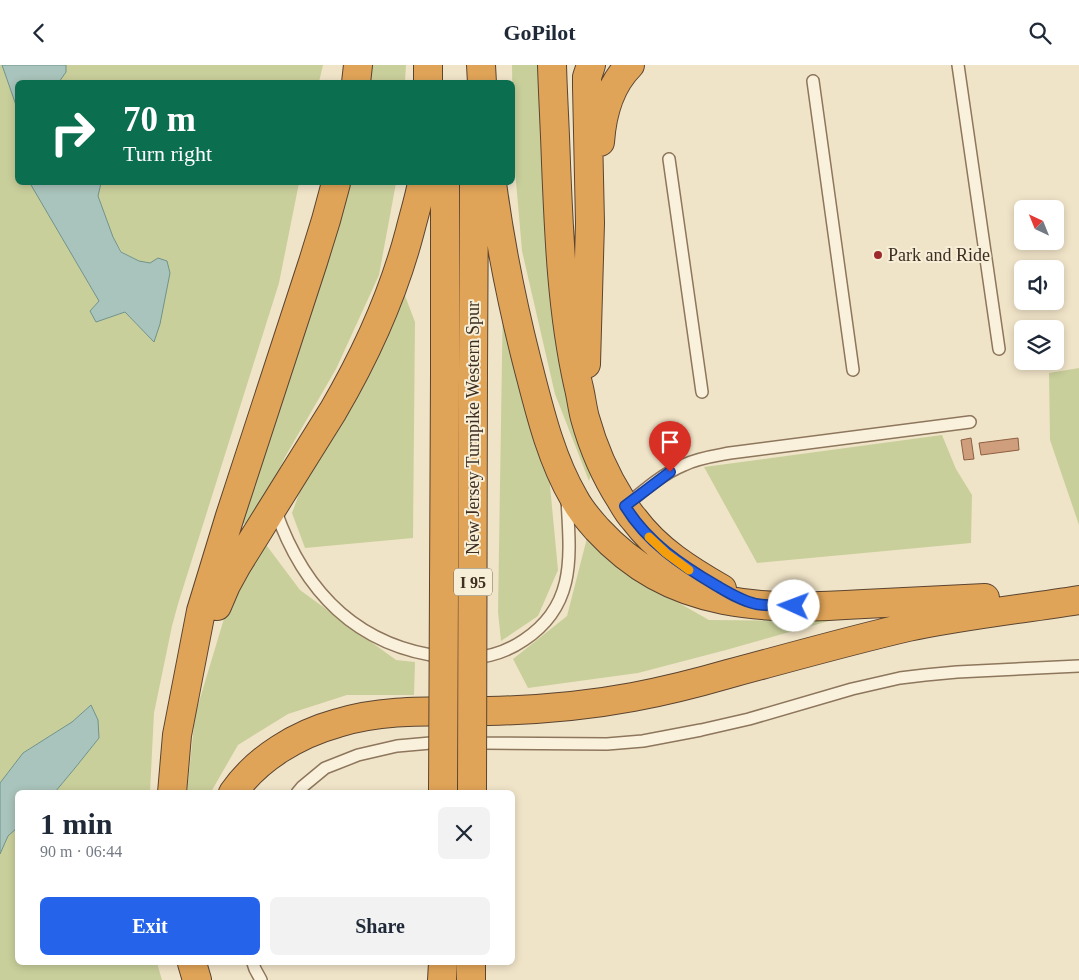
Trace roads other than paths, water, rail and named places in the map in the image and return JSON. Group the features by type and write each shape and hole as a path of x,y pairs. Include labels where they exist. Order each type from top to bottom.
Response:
{"highway":[{"path":"356,80 358,65"},
{"path":"428,65 428,80"},
{"path":"446,65 446,80"},
{"path":"475,65 475,80"},
{"path":"481,65 482,80"},
{"path":"552,65 562,281 582,403 596,452 632,518 654,543 682,565 727,592 755,603"},
{"path":"582,403 586,358 590,223 587,87 591,65"},
{"path":"590,223 605,109 613,87 630,65"},
{"path":"172,790 177,735 201,611 335,185"},
{"path":"187,688 206,633 226,585 338,403 371,342 396,279 421,185"},
{"name":"New Jersey Turnpike Western Spur","path":"443,790 445,185"},
{"name":"New Jersey Turnpike Western Spur","path":"472,790 474,185"},
{"path":"492,185 505,268 518,328 546,429 559,468 574,499 583,512 606,539 647,572 703,595 725,600 774,606 816,607 1012,597 1079,599"},
{"path":"235,790 247,775 279,749 317,730 356,718 398,713 530,710 633,697 696,683 908,627 971,615 1079,599"},
{"path":"442,965 442,980"},
{"path":"471,965 471,980"}],"lane":[{"path":"958,65 998,349"},
{"path":"813,81 853,370"},
{"path":"669,159 702,392"},
{"path":"625,506 670,472 698,459 730,453 970,422"},
{"path":"274,505 282,529 306,575 325,599 349,620 399,647 418,653 457,658 478,657 493,655 507,650 532,635 544,625 561,599 566,585 570,553 566,483"},
{"path":"300,790 325,768 358,755 397,746 453,741 607,744 643,741 749,719 852,689 900,678 949,673 1079,667"},
{"path":"254,965 261,980"}],"water":[{"path":"2,65 66,65 66,72 60,80 15,80 15,102"},
{"path":"31,185 101,185 98,196 113,237 121,252 139,261 150,263 158,258 167,261 170,273 160,324 154,342 125,312 96,322 90,311 99,301"},
{"path":"91,705 98,720 99,738 57,790 15,790 15,830 8,836 0,854 0,783 23,753 72,722"}],"place":[{"name":"Park and Ride","path":"878,255"}]}
